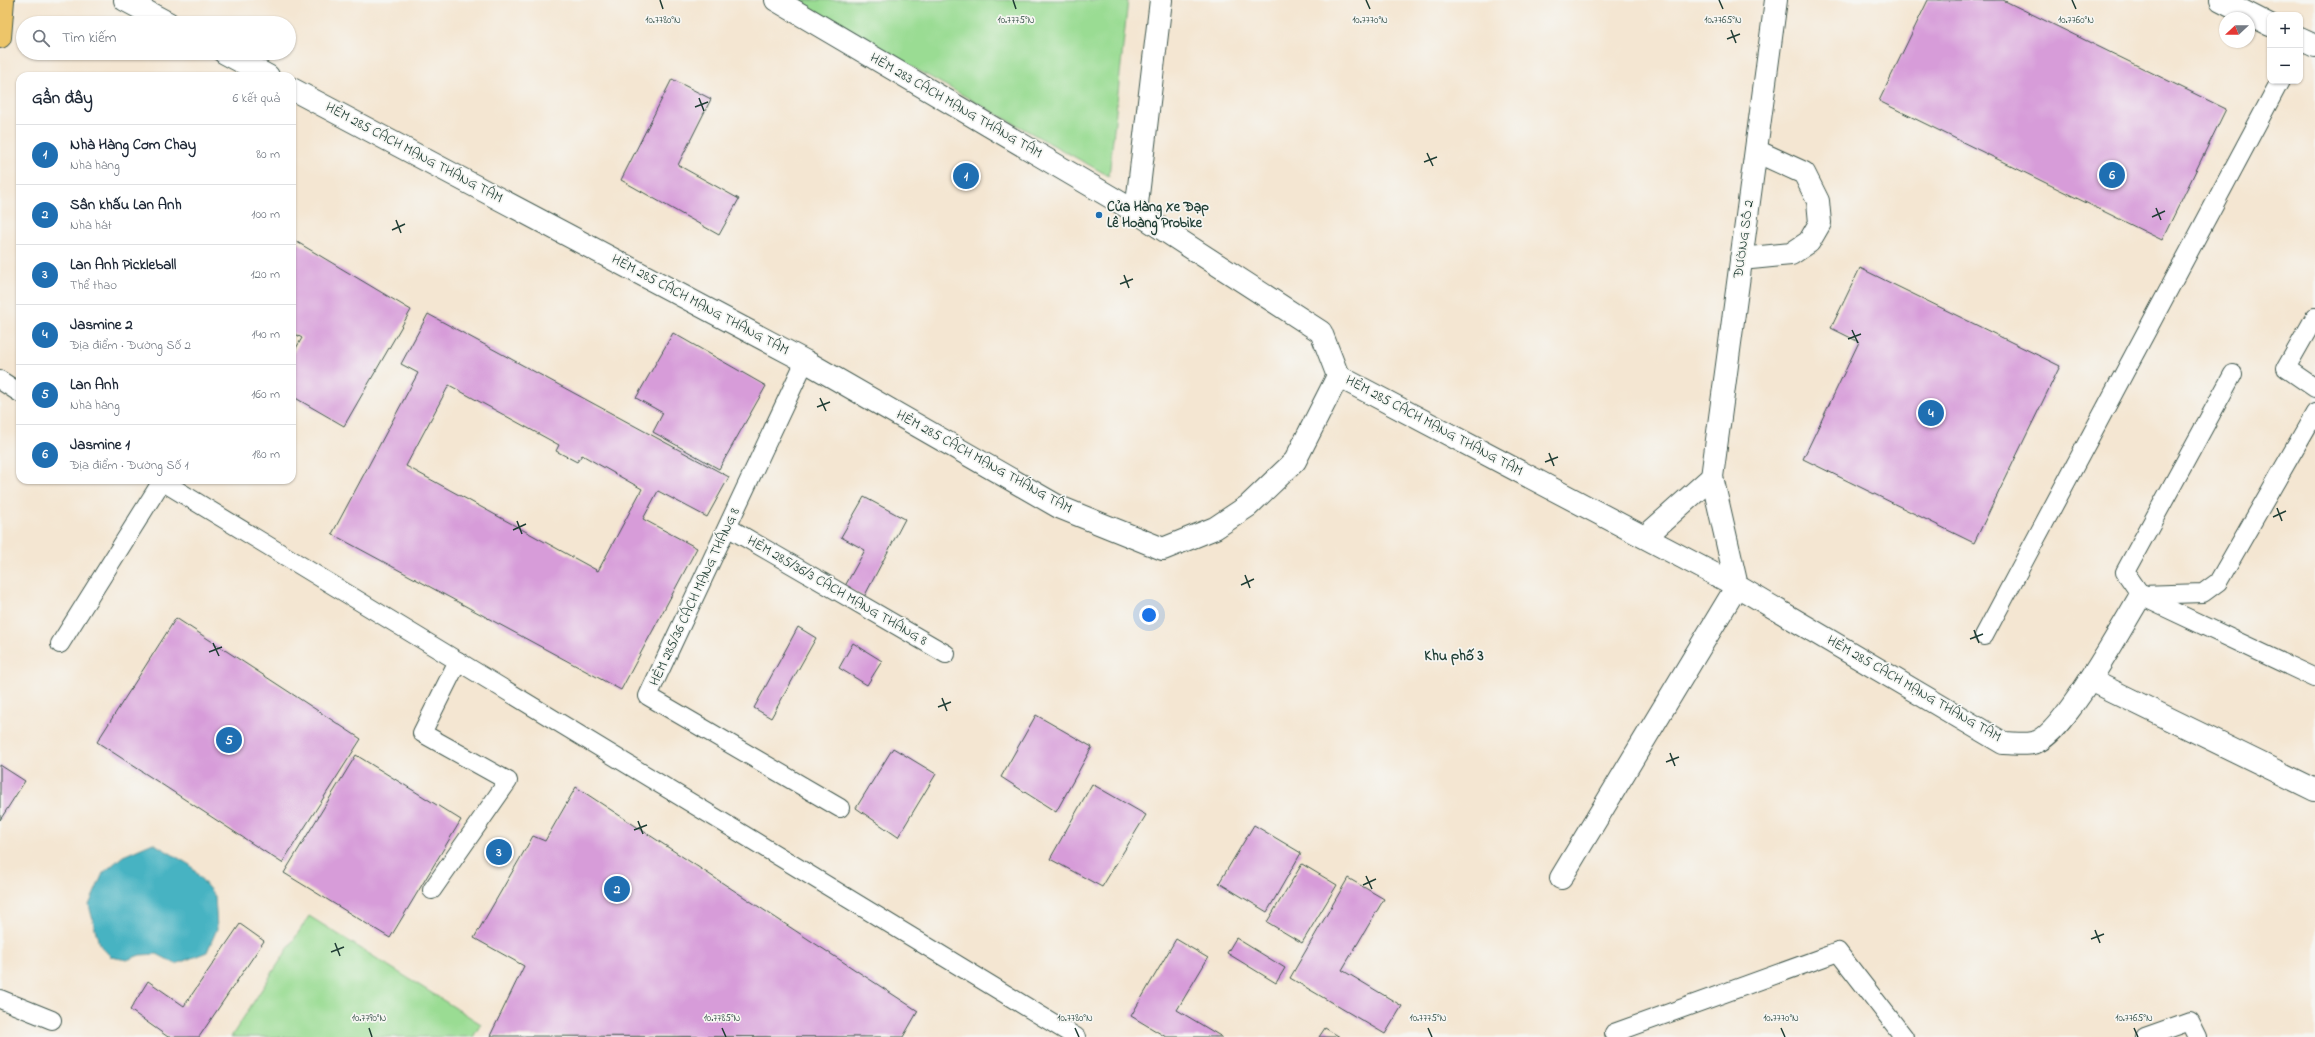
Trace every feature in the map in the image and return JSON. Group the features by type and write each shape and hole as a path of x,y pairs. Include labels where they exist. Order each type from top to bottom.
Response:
{"main road":[{"path":"0,36 3,0"}],"street":[{"path":"125,0 155,16"},
{"name":"HẺM 283 CÁCH MẠNG THÁNG TÁM","path":"776,0 1136,212 1321,332 1338,376"},
{"path":"1136,212 1161,0"},
{"name":"ĐƯỜNG SỐ 2","path":"1736,586 1712,478 1776,0"},
{"path":"2221,0 2267,23"},
{"path":"238,60 261,72"},
{"name":"HẺM 285 CÁCH MẠNG THÁNG TÁM","path":"296,90 805,361 1059,507 1163,549 1215,528 1248,506 1295,461 1338,376 1736,586 2003,743 2035,743 2058,725 2090,680 2141,595"},
{"path":"1741,259 1791,254 1809,242 1820,224 1818,201 1804,173 1756,151"},
{"path":"1645,537 1712,478"},
{"path":"1562,878 1736,586"},
{"path":"2090,680 2313,785"}],"lane":[{"path":"1984,636 2278,84"},
{"path":"2315,317 2286,368 2315,388"},
{"name":"HẺM 285/36 CÁCH MẠNG THÁNG 8","path":"805,361 729,528 648,696 840,808"},
{"path":"2234,374 2125,572 2141,595 2315,678"},
{"path":"0,380 16,390"},
{"path":"2141,595 2203,593 2218,582 2315,413"},
{"path":"60,644 159,484"},
{"path":"168,484 1076,1037"},
{"name":"HẺM 285/36/3 CÁCH MẠNG THÁNG 8","path":"729,528 946,654"},
{"path":"432,890 508,781 422,733 458,661"},
{"path":"1614,1033 1838,952 1904,1037"},
{"path":"0,999 52,1020"},
{"path":"2145,1037 2190,1021 2198,1037"}],"green space":[{"path":"791,0 1128,0 1109,176"},
{"path":"309,916 481,1024 473,1037 231,1037"}],"water":[{"path":"153,843 190,865 215,896 217,929 207,952 176,964 157,954 140,955 127,960 111,957 99,944 89,905 103,873 123,856"}],"building":[{"path":"1928,0 2003,0 2226,109 2162,240 1879,101"},
{"path":"672,79 711,99 678,165 739,199 719,235 621,180"},
{"path":"296,241 411,310 344,426 296,398 296,348 302,338 296,334"},
{"path":"1860,268 2060,366 1974,543 1803,459 1859,342 1831,328"},
{"path":"428,314 729,477 707,517 658,491 643,519 697,548 621,690 332,534 418,373 401,364","holes":["449,385 559,445 556,451 577,462 582,455 642,489 598,571 406,466"]},
{"path":"673,333 766,386 719,469 653,432 663,413 636,398"},
{"path":"864,497 905,519 864,597 845,586 865,550 841,537"},
{"path":"176,618 361,739 282,863 97,742"},
{"path":"798,627 816,638 771,718 754,708"},
{"path":"853,643 882,661 867,685 839,668"},
{"path":"1036,715 1092,747 1056,812 1001,777"},
{"path":"893,748 936,774 898,837 856,808"},
{"path":"356,755 461,820 390,938 284,873"},
{"path":"0,765 25,781 0,820"},
{"path":"1092,784 1146,815 1102,887 1050,859"},
{"path":"576,787 918,1011 903,1037 490,1036 524,966 474,938 533,836 545,841"},
{"path":"1254,825 1301,853 1267,912 1219,883"},
{"path":"1302,864 1337,885 1302,943 1267,922"},
{"path":"1348,878 1384,899 1342,970 1402,1006 1385,1034 1290,978"},
{"path":"240,924 264,941 199,1037 168,1037 130,1010 148,981 184,1006"},
{"path":"1236,938 1285,968 1276,983 1227,953"},
{"path":"1176,939 1208,958 1177,1010 1222,1037 1166,1037 1131,1016"},
{"path":"1325,1028 1340,1037 1319,1037"}],"place":[{"name":"Jasmine 1","path":"2112,175"},
{"name":"Nhà Hàng Cơm Chay","path":"966,176"},
{"name":"Cửa Hàng Xe Đạp Lê Hoàng Probike","path":"1099,215"},
{"name":"Jasmine 2","path":"1931,413"},
{"name":"Lan Anh","path":"229,740"},
{"name":"Lan Anh Pickleball","path":"499,852"},
{"name":"Sân khấu Lan Anh","path":"617,889"}],"district":[{"name":"Khu phố 3","path":"1454,656"}]}
